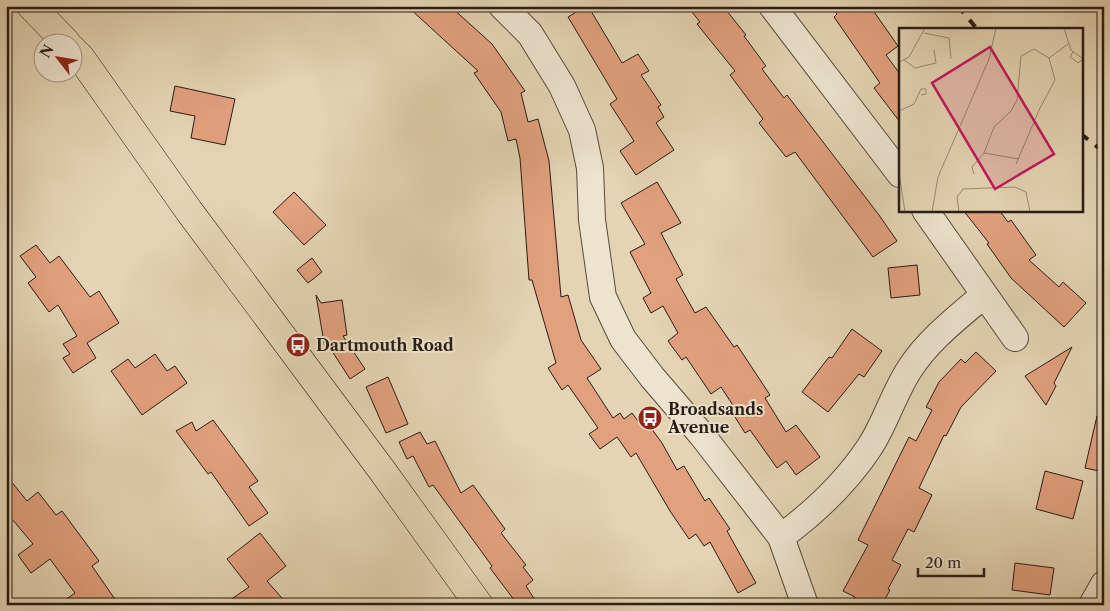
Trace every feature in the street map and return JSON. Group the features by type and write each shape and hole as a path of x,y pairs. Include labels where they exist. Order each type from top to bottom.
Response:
{"main road":[{"path":"31,6 56,32"},
{"path":"82,59 189,211 381,469 479,605"}],"street":[{"path":"502,6 530,34 562,86 582,130 590,168 592,220 603,298 623,339 652,377 701,434 781,537 805,605"},
{"path":"772,6 899,173"},
{"path":"926,211 1015,338"},
{"path":"781,537 806,518 840,486 869,448 909,370 933,339 984,295"},
{"path":"1092,605 1104,584"}],"building":[{"path":"407,6 450,6 492,44 525,91 521,93 528,122 538,119 549,161 561,297 568,295 581,340 601,369 587,378 613,418 620,413 624,419 632,413 643,428 648,424 662,443 677,470 684,466 705,501 709,498 730,529 727,531 756,583 738,593 710,542 704,546 696,534 689,539 636,453 631,457 617,437 600,449 589,434 598,428 568,385 562,390 548,368 556,363 532,280 529,280 520,158 516,139 508,141 501,112 474,73 478,71"},
{"path":"588,6 622,63 638,54 649,71 641,75 661,105 658,107 664,117 656,123 674,150 636,175 620,151 634,141 610,104 617,99 568,17"},
{"path":"687,6 723,6 746,35 744,36 766,66 762,69 784,98 787,95 897,241 873,257 795,152 786,157 759,123 763,119 730,75 735,71 697,24 700,22"},
{"path":"831,6 870,6 898,46 886,55 899,73 899,121 874,88 880,83 834,17 837,14"},
{"path":"175,86 235,99 225,145 191,138 195,116 170,111"},
{"path":"657,182 681,223 661,233 683,275 676,279 695,313 706,307 734,347 737,345 770,395 765,398 786,432 796,425 820,457 796,475 786,461 777,468 750,430 745,433 735,417 738,413 721,387 711,394 686,357 682,360 668,341 678,333 663,306 651,313 643,298 651,293 630,252 645,244 621,203"},
{"path":"294,192 326,225 304,245 273,212"},
{"path":"964,211 1000,211 1008,222 1011,220 1036,255 1029,260 1059,287 1063,282 1086,303 1064,327 1011,278 987,244 989,243"},
{"path":"36,245 50,263 59,256 90,297 99,291 119,323 87,343 96,358 73,373 63,358 70,354 63,344 77,336 58,305 49,312 28,283 36,277 20,256"},
{"path":"312,258 322,272 308,283 297,270"},
{"path":"917,265 920,295 891,298 888,268"},
{"path":"316,295 321,303 342,300 347,335 343,336 365,369 350,379 330,348 325,349"},
{"path":"852,329 882,351 864,377 859,374 828,412 802,392 829,357 832,358"},
{"path":"1072,347 1054,383 1056,386 1046,405 1025,376"},
{"path":"976,352 996,371 961,407 946,436 944,435 919,488 932,495 914,532 908,529 892,560 901,565 888,589 890,590 882,605 851,605 855,597 843,591 868,545 858,540 909,437 916,441 932,410 926,407 939,382 961,359 965,363"},
{"path":"155,354 167,371 175,366 187,383 142,415 111,371 128,359 135,368"},
{"path":"388,377 408,424 386,433 366,387"},
{"path":"1097,416 1104,417 1104,472 1085,468"},
{"path":"213,420 258,481 249,487 268,513 249,526 211,472 208,474 176,431 192,422 196,431"},
{"path":"420,432 427,444 435,441 461,493 473,485 505,529 501,533 526,565 523,567 533,580 526,586 538,605 518,605 433,485 429,487 413,456 407,459 399,442"},
{"path":"1045,471 1083,481 1073,519 1036,509"},
{"path":"6,475 27,501 38,492 56,515 62,511 99,561 92,566 119,605 58,605 75,593 50,559 31,573 18,555 33,544 6,512"},
{"path":"260,533 286,566 267,581 288,605 223,605 249,587 227,559"},
{"path":"1015,563 1054,568 1050,595 1012,590"}],"railway":[{"path":"958,6 976,28"},
{"path":"1082,135 1104,152"}],"place":[{"name":"Dartmouth Road","path":"298,345"},
{"name":"Broadsands Avenue","path":"650,418"}]}
